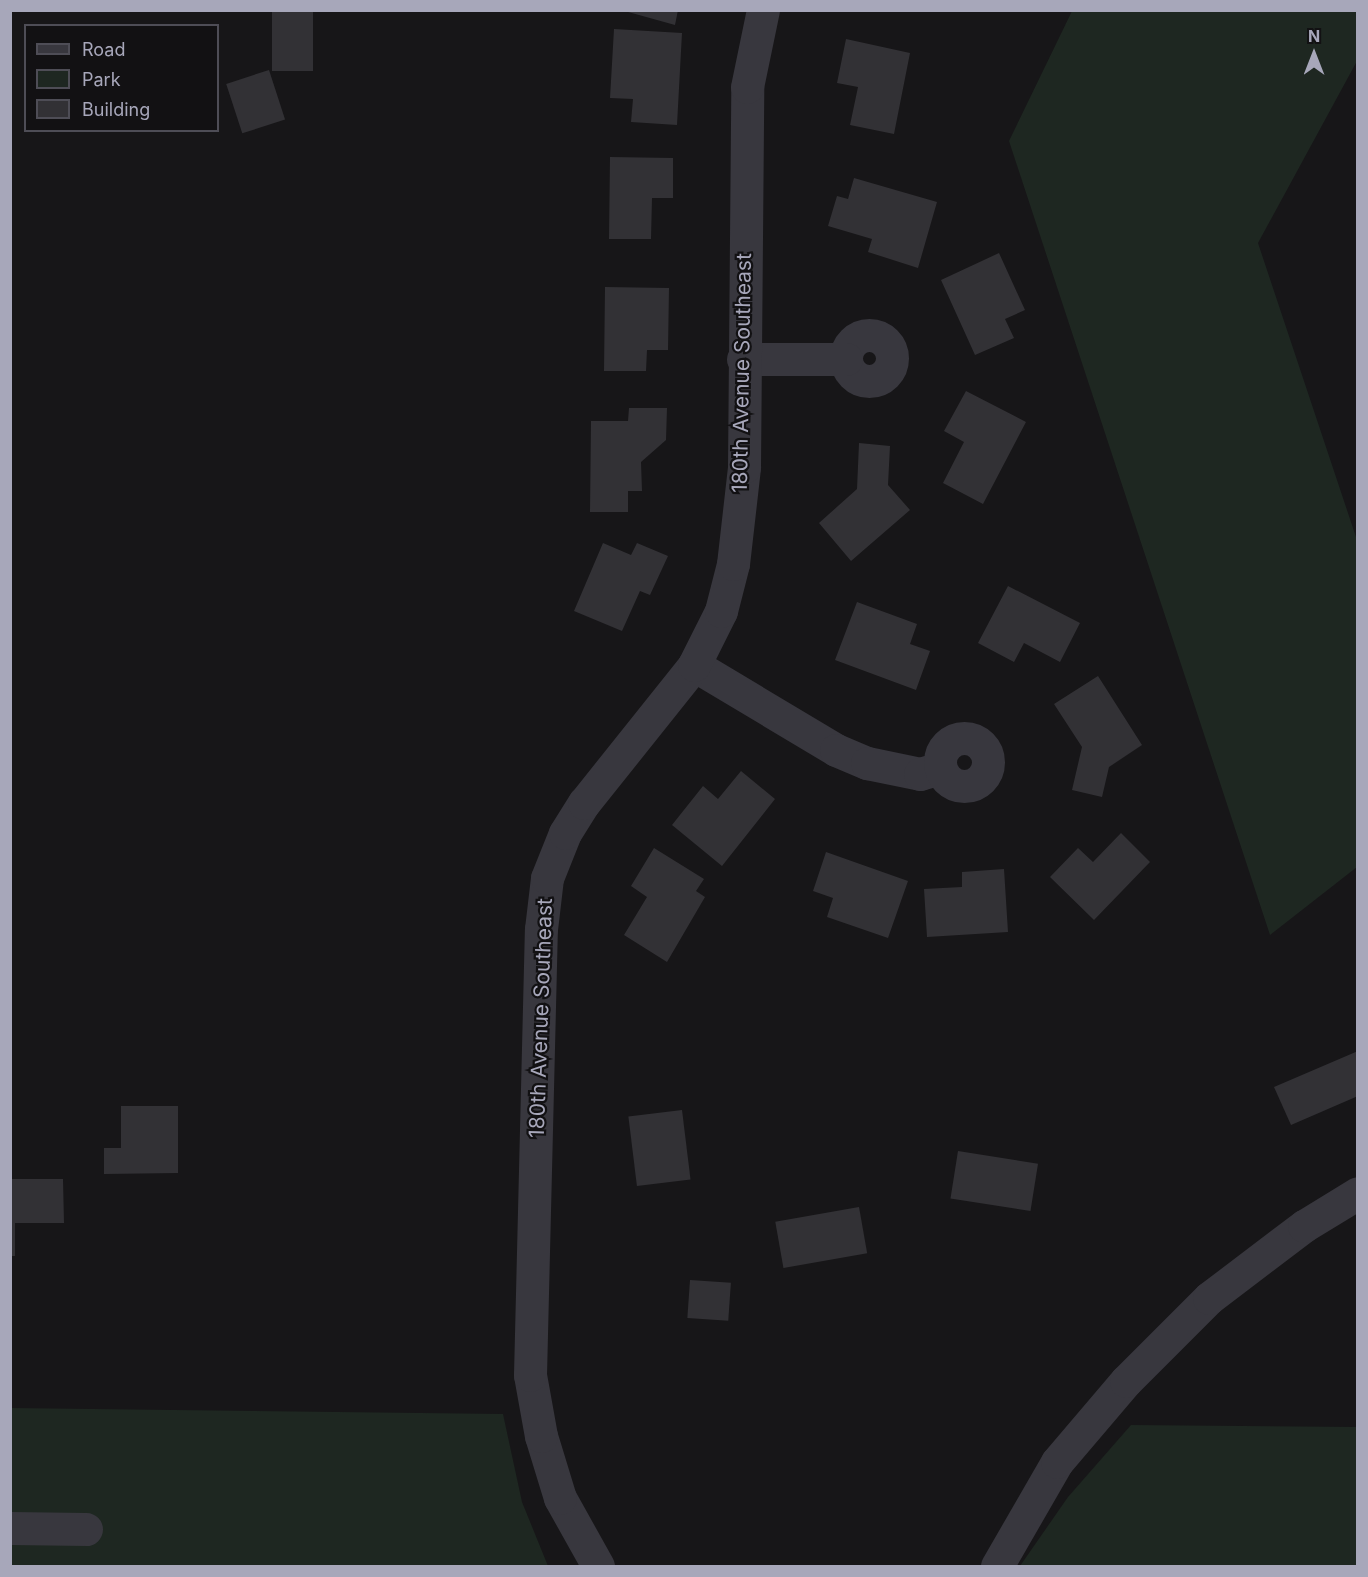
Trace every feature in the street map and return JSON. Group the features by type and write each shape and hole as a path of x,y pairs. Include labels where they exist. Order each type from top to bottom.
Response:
{"street":[{"name":"180th Avenue Southeast","path":"598,1566 560,1498 541,1436 530,1375 541,929 547,878 565,833 584,803 694,664 721,611 733,564 744,467 743,359 747,87 763,10"},
{"path":"743,359 846,358"},
{"path":"694,664 836,750 902,772 920,774 940,768"},
{"path":"997,1566 1057,1462 1126,1381 1209,1298 1304,1226 1358,1193"},
{"path":"10,1528 86,1528"}],"green space":[{"path":"1072,11 1357,11 1357,61 1258,243 1357,540 1357,867 1270,935 1009,141"},
{"path":"11,1408 503,1414 522,1502 548,1566 11,1566"},
{"path":"1131,1425 1357,1427 1357,1566 1020,1566 1068,1497"}],"building":[{"path":"272,10 313,10 313,71 272,71"},
{"path":"621,10 678,10 675,25"},
{"path":"614,29 682,33 677,125 631,122 633,99 610,98"},
{"path":"846,39 910,53 894,134 850,125 858,87 837,83"},
{"path":"269,70 285,119 242,133 226,84"},
{"path":"610,157 673,158 673,198 652,198 651,239 609,239"},
{"path":"854,178 937,202 918,268 868,252 872,239 828,226 837,196 848,199"},
{"path":"999,253 1025,310 1005,319 1014,338 975,355 941,280"},
{"path":"605,287 669,288 668,350 647,350 646,371 604,371"},
{"path":"966,391 1026,422 983,504 943,483 964,442 944,431"},
{"path":"629,408 667,408 666,440 641,462 642,491 628,491 628,512 590,512 591,421 628,421"},
{"path":"859,443 890,446 888,485 910,510 851,561 819,523 857,489"},
{"path":"603,543 631,555 637,543 668,556 650,595 640,591 622,631 574,611"},
{"path":"1008,586 1080,623 1060,662 1024,643 1014,662 978,643"},
{"path":"857,602 917,624 910,644 930,651 916,690 835,660"},
{"path":"1098,676 1142,745 1109,767 1102,797 1072,790 1082,747 1054,704"},
{"path":"741,771 775,799 722,866 672,825 703,786 718,799"},
{"path":"1121,833 1150,862 1094,920 1050,877 1078,848 1093,862"},
{"path":"654,848 704,879 696,891 705,897 667,962 624,935 647,897 631,886"},
{"path":"826,852 908,881 888,938 827,917 833,898 813,891"},
{"path":"1004,869 1008,932 927,937 924,889 962,887 962,872"},
{"path":"1358,1051 1358,1096 1291,1125 1274,1087"},
{"path":"121,1106 178,1106 178,1173 104,1174 104,1148 121,1148"},
{"path":"682,1110 691,1179 637,1186 628,1117"},
{"path":"958,1151 1038,1164 1030,1211 950,1198"},
{"path":"10,1179 63,1179 64,1223 15,1223 15,1256 10,1256"},
{"path":"859,1207 867,1253 783,1268 775,1222"},
{"path":"690,1280 731,1283 728,1321 687,1318"}]}
